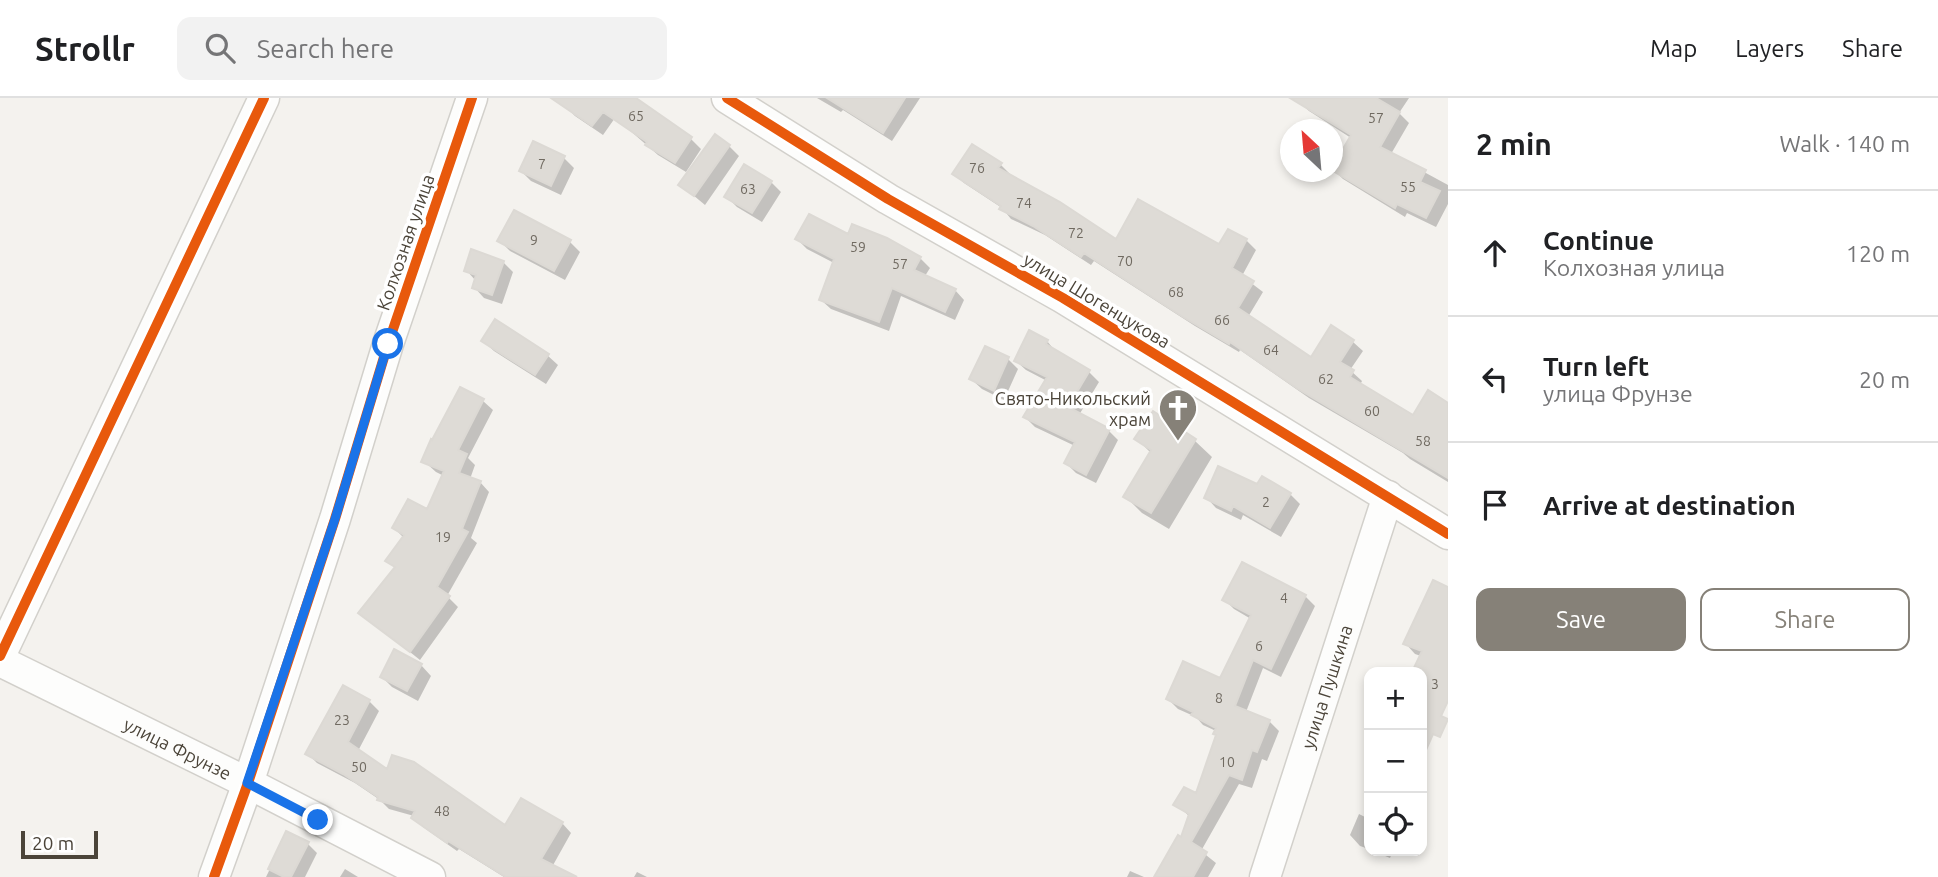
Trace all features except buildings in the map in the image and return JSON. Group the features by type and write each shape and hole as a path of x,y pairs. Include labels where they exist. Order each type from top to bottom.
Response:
{"street":[{"path":"0,658 264,98"},
{"name":"Колхозная улица","path":"214,877 335,519 388,344 472,98"},
{"name":"улица Шогенцукова","path":"727,98 888,199 1063,298 1448,534"},
{"name":"улица Пушкина","path":"1265,877 1388,496"},
{"name":"улица Фрунзе","path":"0,658 430,877"}],"cycle path":[{"path":"0,656 264,98"},
{"path":"214,877 248,783 335,519 388,344 472,98"},
{"path":"727,98 888,199 1063,298 1448,534"}],"place":[{"name":"Свято-Никольский храм","path":"1178,442"}],"route":[{"path":"318,820 247,783 335,519 388,344"}]}
